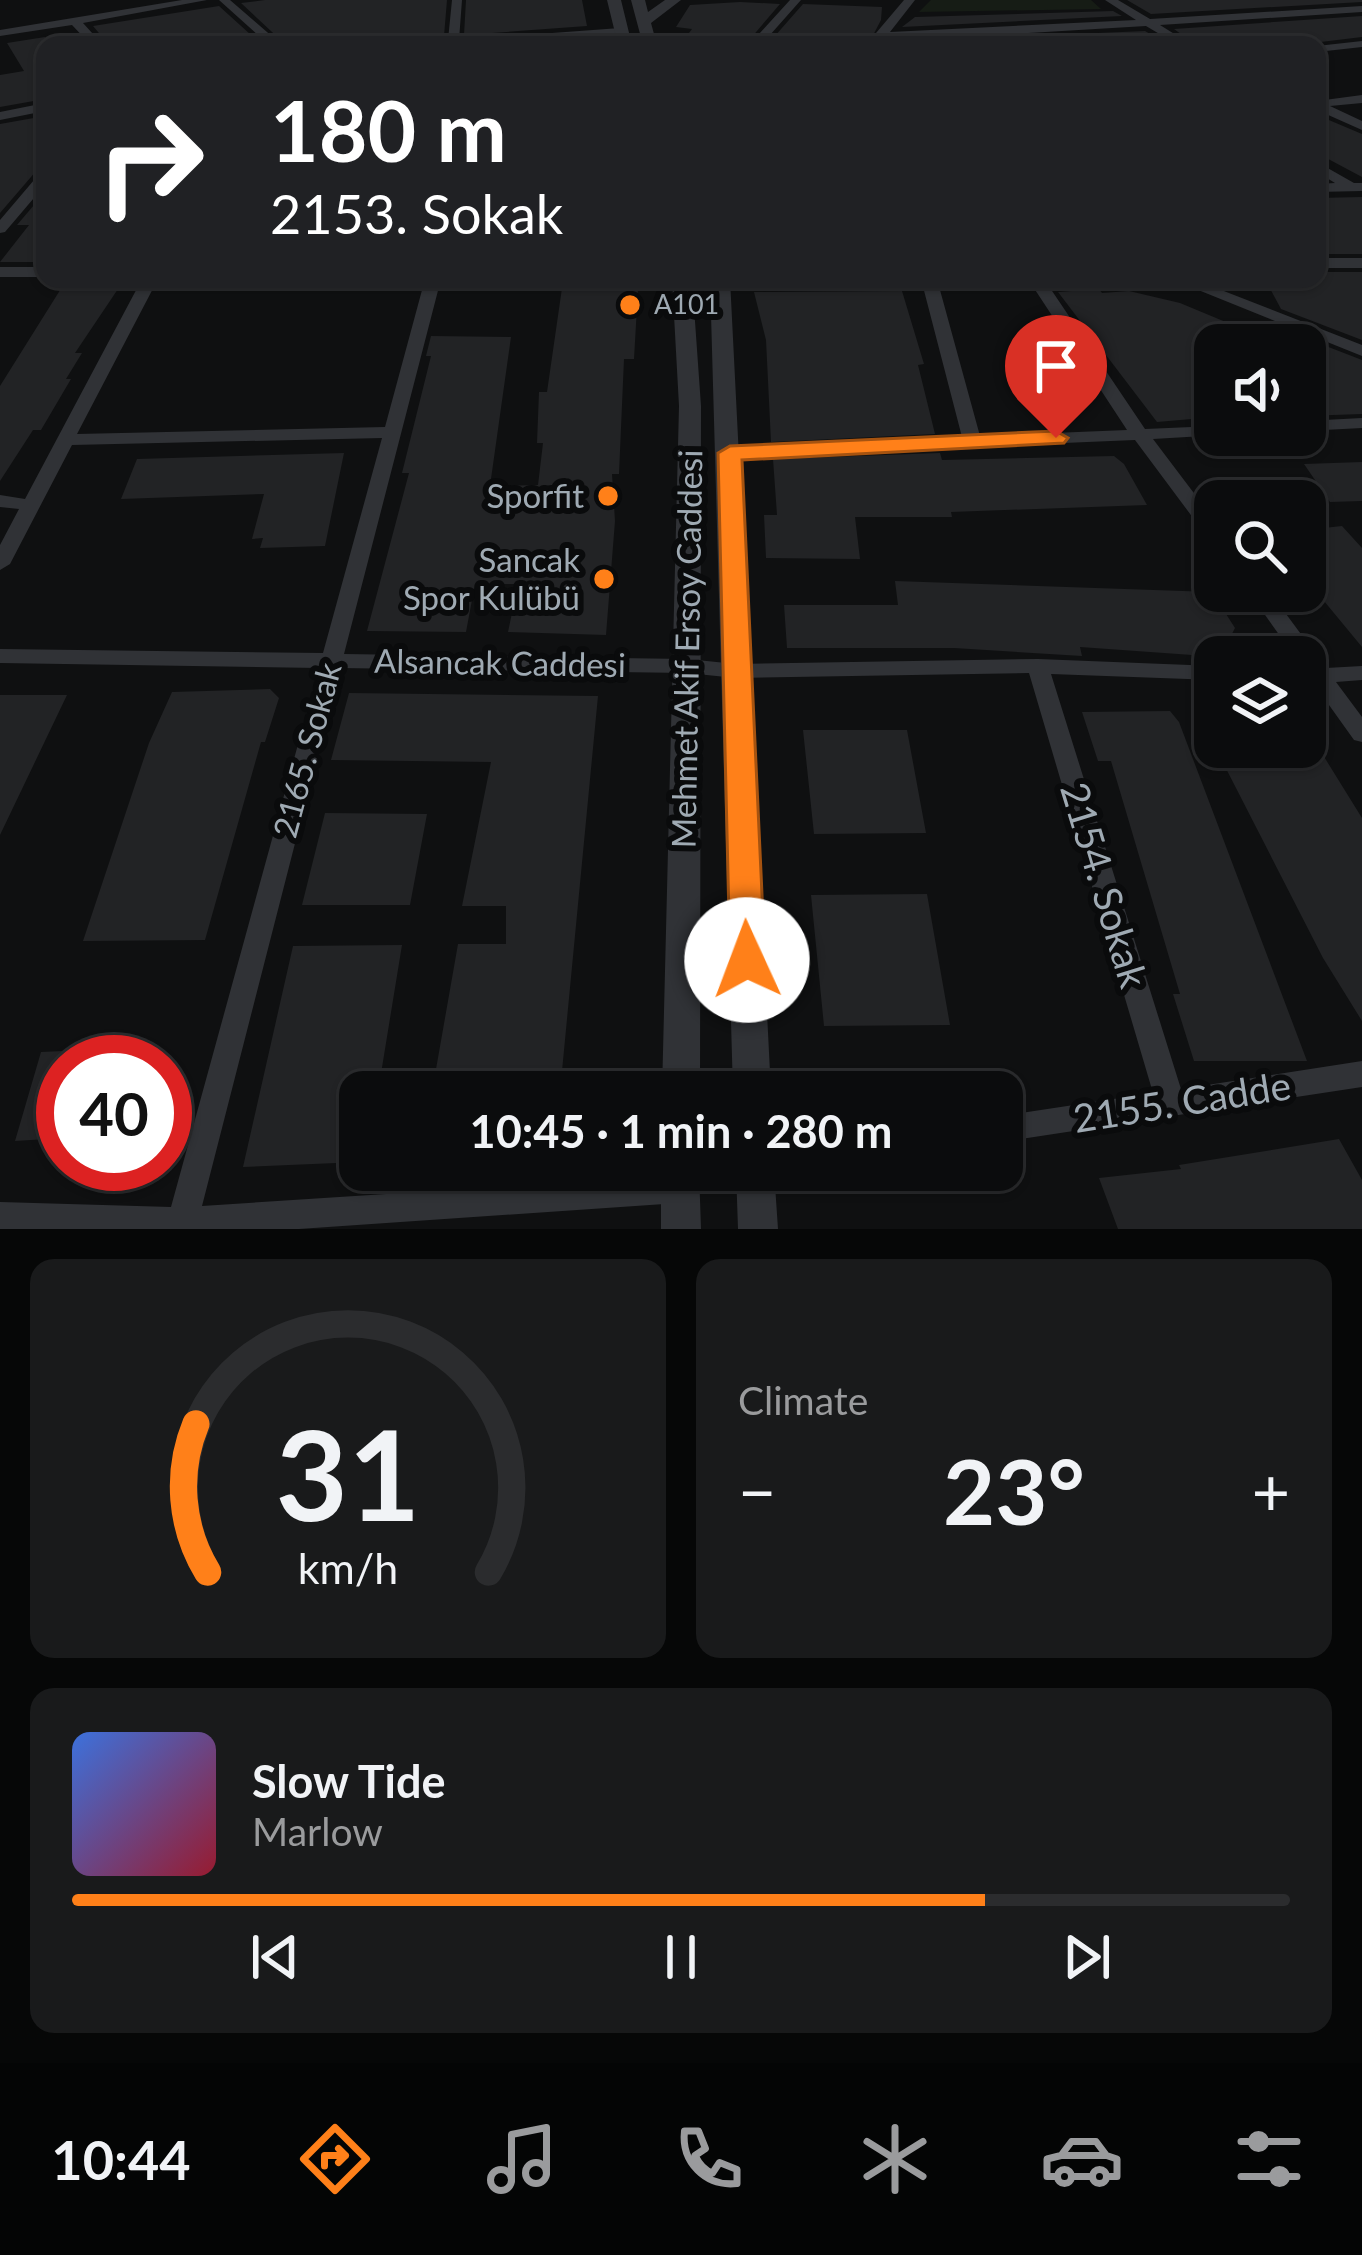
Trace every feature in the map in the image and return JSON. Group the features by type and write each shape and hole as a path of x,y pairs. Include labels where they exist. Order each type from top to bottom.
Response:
{"street":[{"path":"0,34 202,0"},
{"path":"224,0 266,36"},
{"path":"454,36 458,0"},
{"path":"614,0 623,36"},
{"path":"638,0 648,36"},
{"path":"643,22 674,0"},
{"path":"763,36 796,0"},
{"path":"879,36 910,0"},
{"path":"1110,0 1170,36"},
{"path":"936,36 1362,9"},
{"path":"76,21 89,36"},
{"path":"1326,48 1362,44"},
{"path":"1326,104 1362,99"},
{"path":"0,116 36,109"},
{"path":"1326,109 1362,126"},
{"path":"1326,171 1357,188"},
{"path":"0,229 36,187"},
{"path":"1326,188 1357,188"},
{"path":"1326,263 1362,263"},
{"path":"0,272 36,272"},
{"path":"0,564 144,288"},
{"name":"2165. Sokak","path":"182,1222 431,288"},
{"name":"Mehmet Akif Ersoy Caddesi","path":"681,1071 690,406 683,288"},
{"name":"Mehmet Akif Ersoy Caddesi","path":"721,288 751,1071"},
{"path":"931,288 972,441"},
{"path":"1042,288 1139,435 1194,507"},
{"path":"1202,288 1362,351"},
{"path":"1326,425 1362,423"},
{"path":"68,440 392,432"},
{"path":"730,453 1194,432"},
{"path":"0,500 30,505"},
{"name":"Alsancak Caddesi","path":"0,656 687,666 736,671 1038,667 1194,672"},
{"name":"2154. Sokak","path":"1038,667 1171,1103"},
{"path":"1326,676 1362,673"},
{"path":"1326,691 1362,734"},
{"name":"2155. Cadde","path":"1023,1126 1362,1074"},
{"path":"756,1191 758,1229"},
{"path":"0,1217 182,1222 680,1196"}],"shaded area":[{"path":"931,0 1091,0 1101,9 919,12"}],"building":[{"path":"447,0 444,36 276,36 241,3"},
{"path":"466,0 582,0 587,26 464,35"},
{"path":"1127,0 1362,0 1362,2 1151,14"},
{"path":"780,4 753,36 687,36 692,29 676,27 690,5"},
{"path":"803,4 882,7 873,36 775,36"},
{"path":"219,6 252,36 101,36 93,26"},
{"path":"1113,11 1122,16 902,27 915,17"},
{"path":"1362,16 1362,37 1326,41 1326,36 1184,36 1174,29"},
{"path":"1145,31 1154,36 1027,36"},
{"path":"36,38 36,101 0,107 0,75 24,71 7,43"},
{"path":"36,118 36,171 0,213 0,124"},
{"path":"1326,119 1362,134 1362,177 1326,158"},
{"path":"1362,197 1362,254 1326,254 1326,198"},
{"path":"36,203 36,262 0,262 29,225 17,225"},
{"path":"1326,272 1362,272 1362,340 1281,309 1270,288 1326,288"},
{"path":"61,288 118,289 75,353 82,353 41,430 33,430 0,481 0,386"},
{"path":"562,288 638,289 634,359 624,359 619,474 612,474 615,521 606,635 508,632 518,584 475,584 466,632 367,631 409,473 402,473 431,356 426,356 431,336 511,337 490,486 538,485 543,443 537,443 539,392 547,392"},
{"path":"902,291 924,364 918,365 935,434 771,442 766,340 754,292"},
{"path":"1129,291 1180,303 1230,324 1194,324 1194,419 1157,422 1058,292"},
{"path":"1326,346 1362,360 1362,414 1326,415"},
{"path":"344,453 325,546 260,548 263,538 252,539 264,494 121,499 137,459"},
{"path":"940,453 942,460 1114,456 1124,464 1147,505 951,512 952,517 855,517 860,559 766,558 764,515 777,515 773,459"},
{"path":"1362,462 1362,501 1330,502 1326,480 1315,480 1304,464"},
{"path":"1342,526 1362,548 1362,647 1326,603 1326,528"},
{"path":"895,581 1194,591 1194,612 1225,612 1235,628 1231,636 1194,636 1194,655 1080,647 1082,656 954,648 787,648 784,605 898,605"},
{"path":"270,689 279,698 265,742 261,742 205,940 83,941 149,743 172,692"},
{"path":"349,693 598,696 562,1071 436,1071 458,944 506,944 506,906 462,906 491,762 331,760"},
{"path":"0,695 67,695 0,835"},
{"path":"1170,711 1179,722 1307,1061 1194,1061 1173,994 1180,994 1111,761 1098,761 1082,712"},
{"path":"803,730 907,730 926,833 814,834"},
{"path":"1326,760 1362,818 1362,1021 1323,958 1226,768 1326,768"},
{"path":"325,813 427,814 410,905 302,905"},
{"path":"927,894 950,1025 824,1026 811,895"},
{"path":"402,945 381,1071 339,1071 339,1163 243,1167 293,946"},
{"path":"36,1069 36,1140 15,1141"},
{"path":"1339,1139 1362,1180 1362,1229 1118,1229 1099,1178 1181,1169 1179,1165"}],"place":[{"name":"A101","path":"630,305"},
{"name":"Sporfit","path":"608,496"},
{"name":"Sancak Spor Kulübü","path":"604,579"}],"route":[{"path":"747,960 730,453 1056,438"}]}
